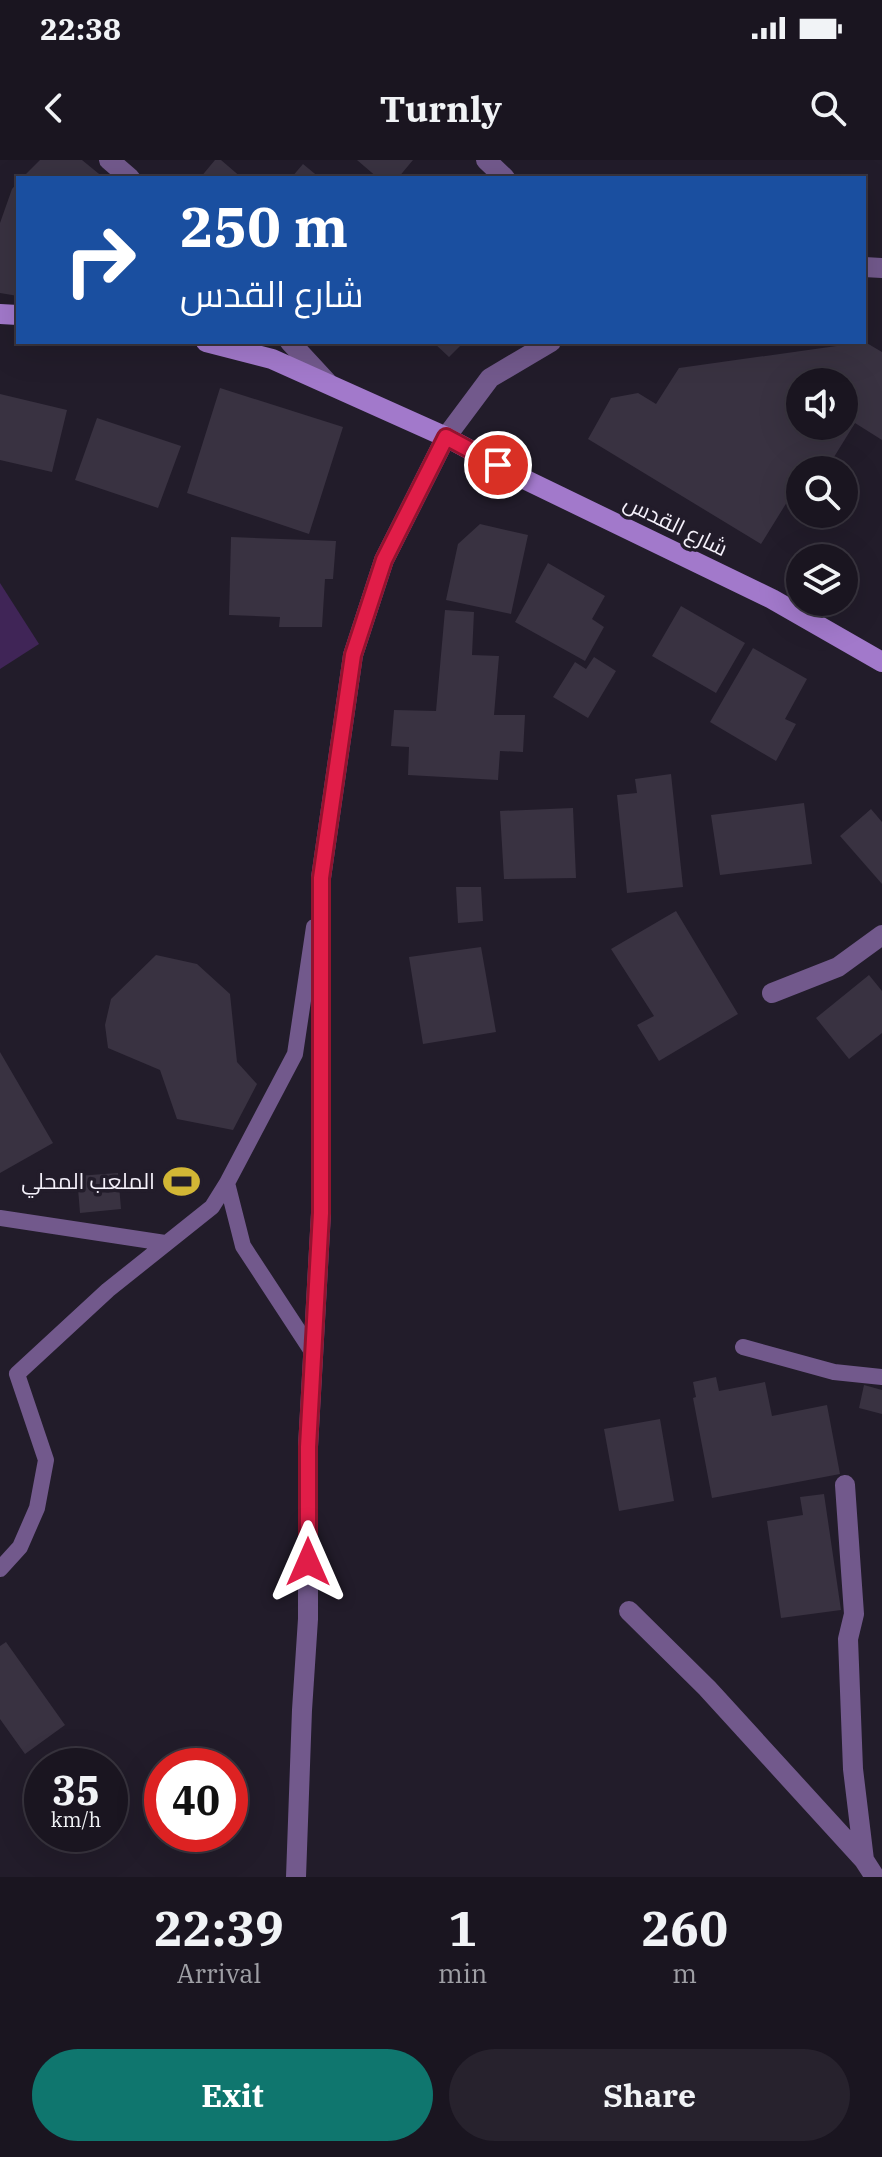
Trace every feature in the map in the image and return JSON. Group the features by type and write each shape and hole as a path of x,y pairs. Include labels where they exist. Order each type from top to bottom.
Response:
{"main road":[{"name":"شارع القدس","path":"214,344 272,359 446,437 524,479 772,599 882,662"}],"street":[{"path":"109,160 128,176"},
{"path":"486,160 503,176"},
{"path":"292,344 327,382"},
{"path":"296,1877 308,1619 308,1447 321,1213 321,878 353,655 384,560 446,437 490,378 548,344"},
{"path":"772,993 838,967 882,935"},
{"path":"845,1485 854,1614 848,1639 853,1769 870,1869"},
{"path":"629,1611 707,1688 870,1869"}],"lane":[{"path":"0,1569 20,1547 37,1508 46,1460 17,1374 165,1243 212,1207 227,1183 295,1054 321,878"},
{"path":"227,1183 243,1246 313,1353"},
{"path":"0,1218 165,1243"},
{"path":"743,1347 834,1372 882,1377"}],"shaded area":[{"path":"0,583 39,644 0,669"}],"building":[{"path":"40,160 82,160 102,176 24,176"},
{"path":"215,160 221,160 240,176 202,176"},
{"path":"357,160 413,160 400,176 376,176"},
{"path":"303,164 318,176 293,176"},
{"path":"16,184 16,296 0,293 0,223"},
{"path":"866,343 882,352 882,440 858,425 858,368 786,368 786,440 845,440 835,456 786,456 786,504 761,544 588,439 611,398 638,393 656,404 679,368"},
{"path":"435,344 462,344 449,357"},
{"path":"220,388 343,427 309,534 187,493"},
{"path":"0,394 67,410 52,472 0,460"},
{"path":"97,418 181,446 158,508 75,480"},
{"path":"480,524 528,535 511,614 446,600 458,544"},
{"path":"231,537 336,541 333,579 325,579 322,627 279,627 280,617 229,615"},
{"path":"548,563 605,596 592,619 604,627 585,661 515,622"},
{"path":"681,606 745,643 716,693 652,656"},
{"path":"445,610 474,612 472,655 499,656 494,715 525,715 523,752 500,751 498,780 408,775 409,747 391,746 394,710 436,711"},
{"path":"753,648 807,679 785,719 796,724 776,761 710,722"},
{"path":"594,657 616,671 588,718 553,697 575,662 586,669"},
{"path":"671,774 683,887 627,893 617,795 637,793 635,779"},
{"path":"804,803 812,864 720,875 711,815"},
{"path":"573,808 576,878 504,879 500,811"},
{"path":"871,809 882,822 882,884 840,836"},
{"path":"456,887 481,887 483,921 458,923"},
{"path":"676,911 738,1014 659,1061 637,1025 654,1016 611,949"},
{"path":"481,947 496,1032 423,1044 409,957"},
{"path":"156,955 197,964 230,994 237,1062 257,1084 233,1130 177,1119 160,1070 108,1048 105,1025 111,999"},
{"path":"869,975 882,991 882,1033 849,1059 816,1018"},
{"path":"0,1052 53,1143 0,1173"},
{"path":"118,1173 121,1209 80,1213 77,1176"},
{"path":"716,1377 719,1391 765,1382 772,1416 827,1405 840,1474 712,1498 693,1398 696,1397 693,1382"},
{"path":"864,1385 882,1390 882,1414 859,1408"},
{"path":"660,1419 674,1501 619,1511 604,1429"},
{"path":"824,1494 841,1610 781,1618 767,1521 803,1515 800,1497"},
{"path":"6,1642 65,1725 33,1748 24,1748 24,1753 0,1719 0,1646"}],"place":[{"name":"الملعب المحلي","path":"181,1181"}],"route":[{"path":"308,1562 308,1447 321,1213 321,878 353,655 384,560 446,437 498,465"}]}
